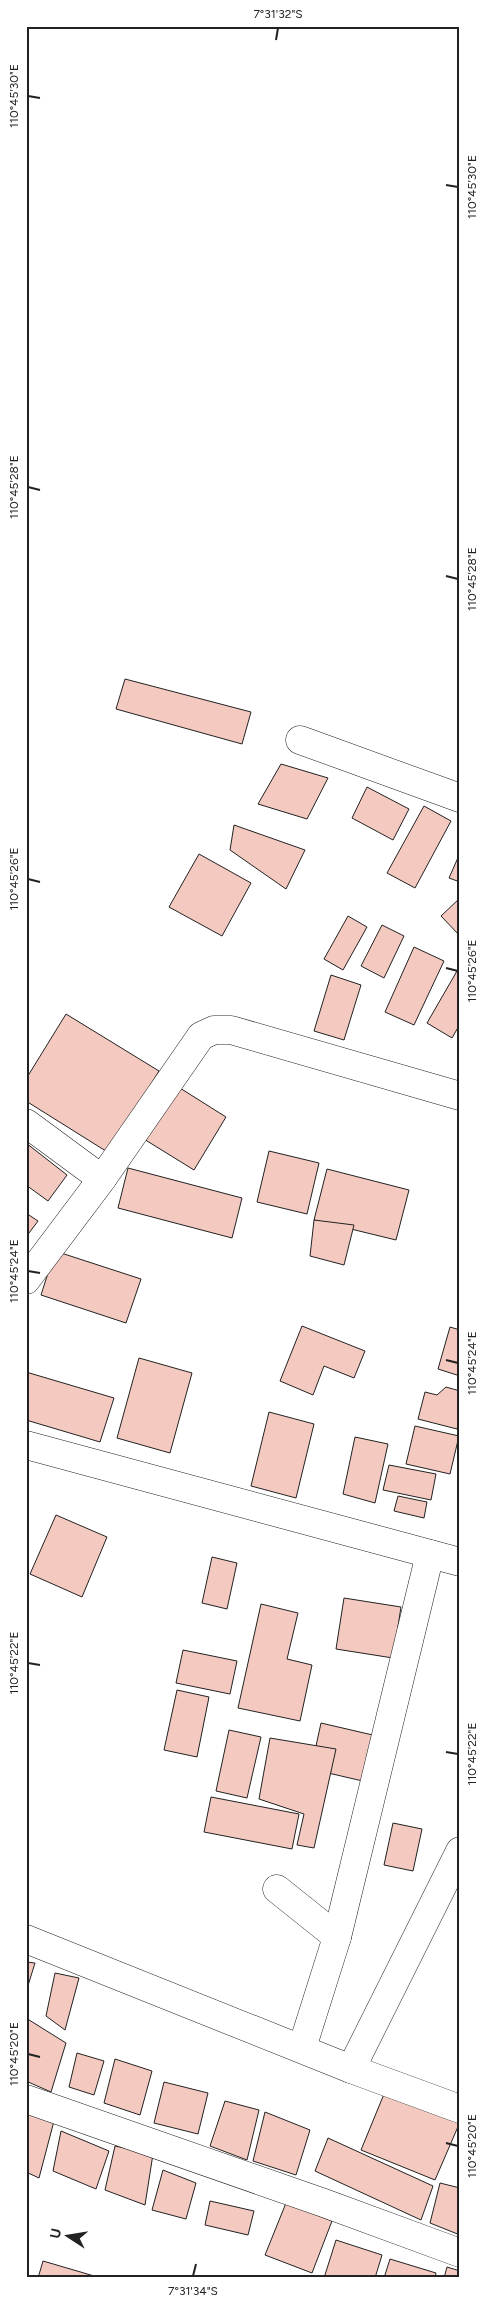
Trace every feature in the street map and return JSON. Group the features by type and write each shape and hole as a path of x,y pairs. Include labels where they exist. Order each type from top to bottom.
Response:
{"street":[{"path":"300,740 460,798"},
{"path":"26,1280 102,1179 202,1036 214,1030 231,1030 460,1096"},
{"path":"26,1123 102,1179"},
{"path":"26,1445 460,1562"},
{"path":"302,2048 337,1937 430,1554"},
{"path":"351,2069 460,1851"},
{"path":"277,1889 337,1937"},
{"path":"26,1939 351,2069 460,2109"},
{"path":"26,2099 324,2203 460,2253"}],"building":[{"path":"125,679 251,712 242,744 116,709"},
{"path":"281,764 328,778 307,819 258,804"},
{"path":"367,787 409,809 393,840 352,818"},
{"path":"424,806 451,821 415,888 387,873"},
{"path":"234,825 305,850 286,889 230,850"},
{"path":"460,853 460,882 449,878"},
{"path":"199,854 251,883 222,936 169,907"},
{"path":"460,898 460,936 441,916"},
{"path":"348,916 367,927 343,970 324,959"},
{"path":"382,925 404,936 384,978 361,966"},
{"path":"414,947 444,961 414,1025 385,1012"},
{"path":"457,971 460,973 460,1024 452,1038 427,1023"},
{"path":"331,975 361,985 344,1040 314,1031"},
{"path":"66,1014 159,1071 109,1153 26,1101 26,1079"},
{"path":"172,1083 226,1117 194,1170 139,1136"},
{"path":"26,1143 67,1175 48,1201 26,1185"},
{"path":"269,1151 319,1163 307,1214 257,1202"},
{"path":"128,1168 242,1198 232,1238 118,1208"},
{"path":"327,1169 409,1190 396,1240 314,1220"},
{"path":"26,1213 38,1221 26,1237"},
{"path":"314,1220 354,1225 344,1265 310,1256"},
{"path":"55,1251 141,1279 126,1323 41,1295"},
{"path":"302,1326 365,1351 354,1378 324,1366 313,1395 280,1381"},
{"path":"450,1327 460,1330 460,1376 438,1369"},
{"path":"139,1358 192,1373 170,1453 117,1438"},
{"path":"26,1372 114,1398 100,1442 26,1420"},
{"path":"446,1387 460,1391 460,1418 457,1429 418,1419 425,1392 437,1395"},
{"path":"269,1412 314,1424 296,1498 251,1486"},
{"path":"415,1426 459,1436 450,1474 406,1464"},
{"path":"355,1437 388,1444 375,1503 343,1494"},
{"path":"389,1465 436,1474 431,1500 383,1490"},
{"path":"398,1496 427,1502 424,1518 394,1511"},
{"path":"56,1515 107,1537 82,1597 30,1574"},
{"path":"212,1557 237,1563 227,1609 202,1603"},
{"path":"344,1598 401,1607 393,1658 336,1649"},
{"path":"261,1604 298,1613 287,1659 312,1665 300,1721 238,1708"},
{"path":"183,1650 237,1661 230,1694 176,1683"},
{"path":"177,1690 209,1697 197,1757 164,1750"},
{"path":"321,1723 377,1736 367,1782 311,1769"},
{"path":"229,1730 261,1737 247,1798 216,1791"},
{"path":"270,1738 336,1749 314,1848 297,1845 304,1814 259,1799"},
{"path":"211,1797 299,1814 292,1849 204,1832"},
{"path":"393,1823 422,1829 413,1871 384,1865"},
{"path":"26,1962 35,1963 26,1992"},
{"path":"55,1973 79,1978 65,2030 46,2016"},
{"path":"26,2018 66,2043 51,2092 26,2081"},
{"path":"77,2053 104,2061 94,2095 69,2087"},
{"path":"115,2059 152,2071 140,2115 104,2103"},
{"path":"164,2082 208,2093 198,2134 154,2123"},
{"path":"384,2094 460,2122 435,2180 361,2150"},
{"path":"225,2101 259,2110 247,2160 210,2146"},
{"path":"26,2108 54,2121 39,2178 26,2172"},
{"path":"265,2112 310,2130 296,2175 253,2161"},
{"path":"61,2131 109,2151 96,2189 53,2171"},
{"path":"328,2138 433,2186 421,2220 315,2171"},
{"path":"115,2146 153,2154 145,2205 105,2190"},
{"path":"163,2170 196,2183 186,2219 152,2210"},
{"path":"440,2183 460,2188 460,2235 430,2223"},
{"path":"210,2201 254,2211 248,2235 205,2225"},
{"path":"286,2203 332,2221 312,2273 265,2255"},
{"path":"336,2240 382,2255 375,2278 324,2278"},
{"path":"390,2259 436,2273 435,2278 384,2278"},
{"path":"43,2261 101,2278 38,2278"},
{"path":"447,2267 460,2271 460,2278 444,2278"}]}
